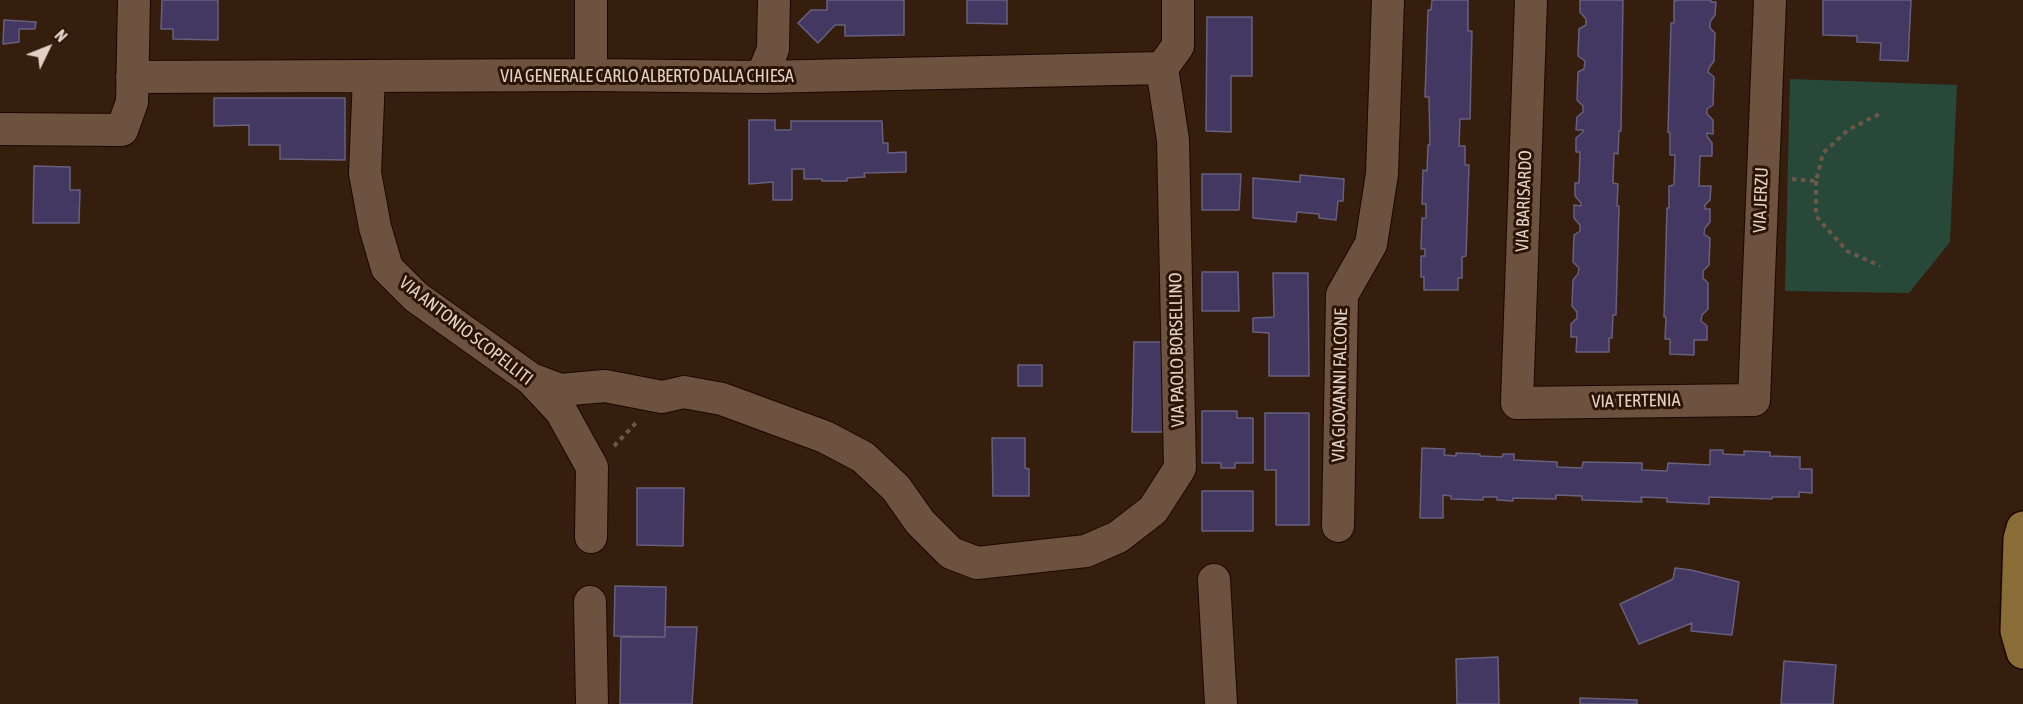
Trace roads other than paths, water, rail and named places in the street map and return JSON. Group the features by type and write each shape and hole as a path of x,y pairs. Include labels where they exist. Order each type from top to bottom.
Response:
{"main road":[{"path":"2023,528 2020,539 2017,631 2023,652"}],"street":[{"path":"0,129 122,130 132,102 134,0"},
{"path":"591,0 591,75"},
{"path":"762,77 773,49 774,0"},
{"path":"1162,68 1178,46 1178,0"},
{"name":"VIA GIOVANNI FALCONE","path":"1338,526 1342,295 1371,244 1382,174 1388,0"},
{"name":"VIA BARISARDO","path":"1517,403 1530,0"},
{"name":"VIA JERZU","path":"1754,400 1770,0"},
{"name":"VIA GENERALE CARLO ALBERTO DALLA CHIESA","path":"132,77 591,75 762,77 1162,68"},
{"name":"VIA PAOLO BORSELLINO","path":"531,379 560,390 605,387 662,397 684,392 722,399 825,437 863,457 896,488 920,522 951,553 977,563 1086,551 1119,537 1153,510 1180,468 1173,140 1162,68"},
{"name":"VIA ANTONIO SCOPELLITI","path":"369,77 365,173 375,226 387,268 416,297 531,379 561,411 592,467 591,537"},
{"name":"VIA TERTENIA","path":"1517,403 1754,400"},
{"path":"1214,580 1221,704"},
{"path":"590,602 592,704"}]}
